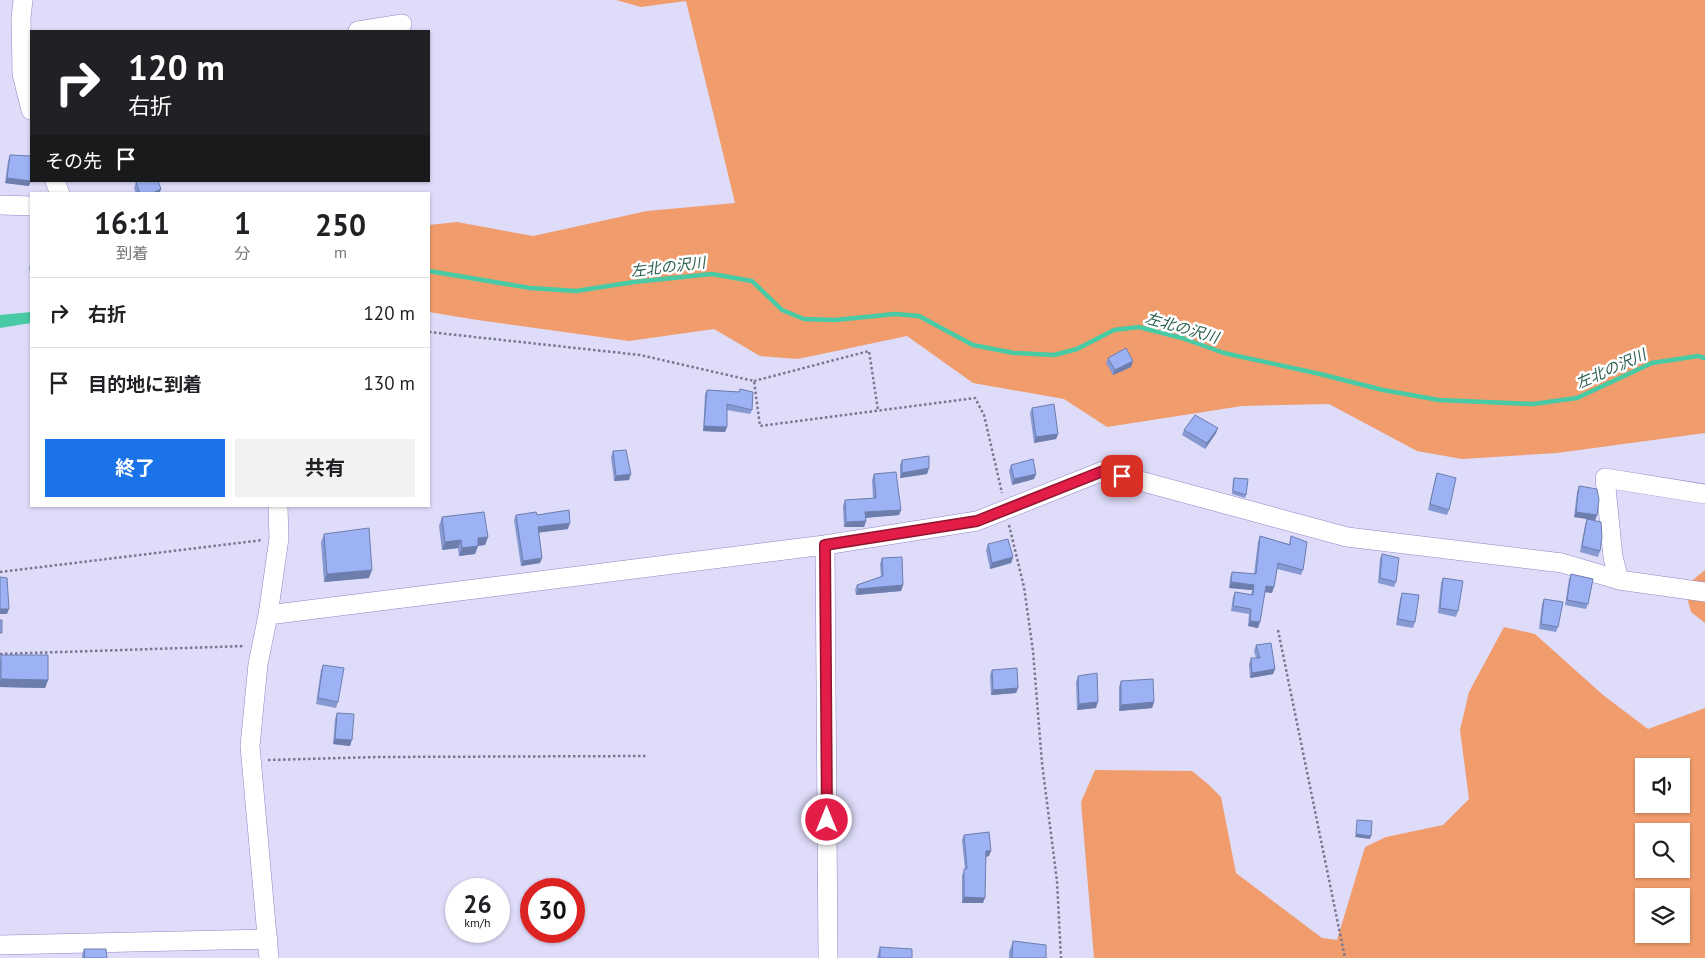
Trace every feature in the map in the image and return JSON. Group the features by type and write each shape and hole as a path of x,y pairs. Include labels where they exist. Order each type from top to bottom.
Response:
{"street":[{"path":"23,0 22,74 28,85 30,102"},
{"path":"364,30 402,24"},
{"path":"0,205 30,206"},
{"path":"268,615 825,545 977,521 1103,471 1347,537 1562,563 1619,580 1705,592"},
{"path":"1619,580 1613,557 1605,478 1705,494"},
{"path":"269,958 250,746 261,645 268,615 279,538 278,507"},
{"path":"825,545 828,958"},
{"path":"0,945 268,939"}],"path":[{"path":"430,332 640,355 754,381 869,351 878,410"},
{"path":"754,381 760,426 975,398 984,415 1024,587 1033,651 1042,763 1057,881 1061,958"},
{"path":"0,572 279,538"},
{"path":"1278,630 1345,958"},
{"path":"0,654 261,645"},
{"path":"252,760 387,757 646,756"}],"shaded area":[{"path":"616,0 1705,0 1705,433 1557,453 1462,459 1417,451 1329,404 1242,406 1107,427 1064,399 973,383 907,336 798,359 760,356 714,329 629,341 430,312 430,225 457,222 533,236 647,211 735,203 686,1 641,7"},
{"path":"30,312 30,323 0,328 0,315"},
{"path":"1705,570 1705,623 1691,612 1684,587"},
{"path":"1504,627 1535,634 1603,695 1648,729 1705,708 1705,958 1094,958 1081,802 1095,770 1192,771 1221,797 1236,873 1322,938 1337,940 1365,847 1386,837 1443,825 1469,799 1460,730 1469,692"}],"building":[{"path":"10,155 30,156 30,181 7,178"},
{"path":"136,182 158,182 161,189 155,192 139,192"},
{"path":"1126,348 1133,361 1115,370 1108,358"},
{"path":"740,389 753,392 752,410 727,404 727,427 704,426 707,390 739,392"},
{"path":"1054,404 1058,434 1036,437 1032,408"},
{"path":"1195,415 1218,428 1207,443 1184,430"},
{"path":"626,450 631,474 616,476 613,451"},
{"path":"929,456 929,468 902,473 902,460"},
{"path":"1033,459 1036,474 1014,479 1011,465"},
{"path":"896,472 901,510 865,512 866,521 846,522 845,500 876,498 874,474"},
{"path":"1437,473 1456,478 1449,510 1430,504"},
{"path":"1234,478 1248,479 1246,495 1233,491"},
{"path":"1579,486 1597,489 1599,500 1597,515 1576,512"},
{"path":"569,510 570,523 538,527 542,558 523,561 516,515 536,512 537,515"},
{"path":"484,512 488,537 478,538 478,546 462,548 461,540 445,542 442,517"},
{"path":"1587,519 1601,522 1602,537 1600,551 1582,546"},
{"path":"369,528 372,570 327,574 324,534"},
{"path":"1260,536 1290,545 1291,536 1307,542 1303,570 1278,563 1274,587 1266,586 1260,622 1250,621 1251,609 1233,606 1235,592 1253,595 1254,585 1231,582 1232,572 1256,574"},
{"path":"1008,539 1013,557 992,563 988,544"},
{"path":"1382,554 1399,558 1396,582 1380,578"},
{"path":"902,557 903,585 858,589 857,585 883,576 882,558"},
{"path":"1571,574 1593,579 1588,604 1567,600"},
{"path":"0,577 7,578 9,609 0,609"},
{"path":"1443,578 1463,581 1458,611 1440,608"},
{"path":"1402,593 1419,595 1415,622 1398,619"},
{"path":"1544,599 1563,602 1558,627 1541,624"},
{"path":"0,620 2,620 2,633 0,633"},
{"path":"1271,643 1275,669 1252,673 1251,658 1260,658 1256,645"},
{"path":"1,655 48,655 48,680 1,679"},
{"path":"323,665 344,668 338,702 318,698"},
{"path":"1017,668 1018,688 993,690 992,670"},
{"path":"1097,673 1098,702 1079,704 1078,676"},
{"path":"1153,679 1154,702 1121,705 1121,681"},
{"path":"337,713 354,714 352,740 335,739"},
{"path":"1357,820 1372,821 1371,836 1356,834"},
{"path":"989,832 991,851 986,851 985,898 964,897 964,869 967,869 964,835"},
{"path":"1013,941 1046,945 1046,958 1012,958"},
{"path":"880,947 912,949 912,958 880,958"},
{"path":"84,949 106,949 107,958 85,958"}],"waterway":[{"name":"左北の沢川","path":"430,271 530,288 576,291 634,282 712,274 752,281 782,310 804,319 835,320 895,314 919,316 973,345 1014,353 1054,355 1077,349 1114,330 1139,327 1182,338 1224,353 1383,390 1439,400 1533,404 1577,398 1652,363 1698,356 1705,358"}],"route":[{"path":"827,820 825,545 977,521 1103,471 1122,476"}]}
